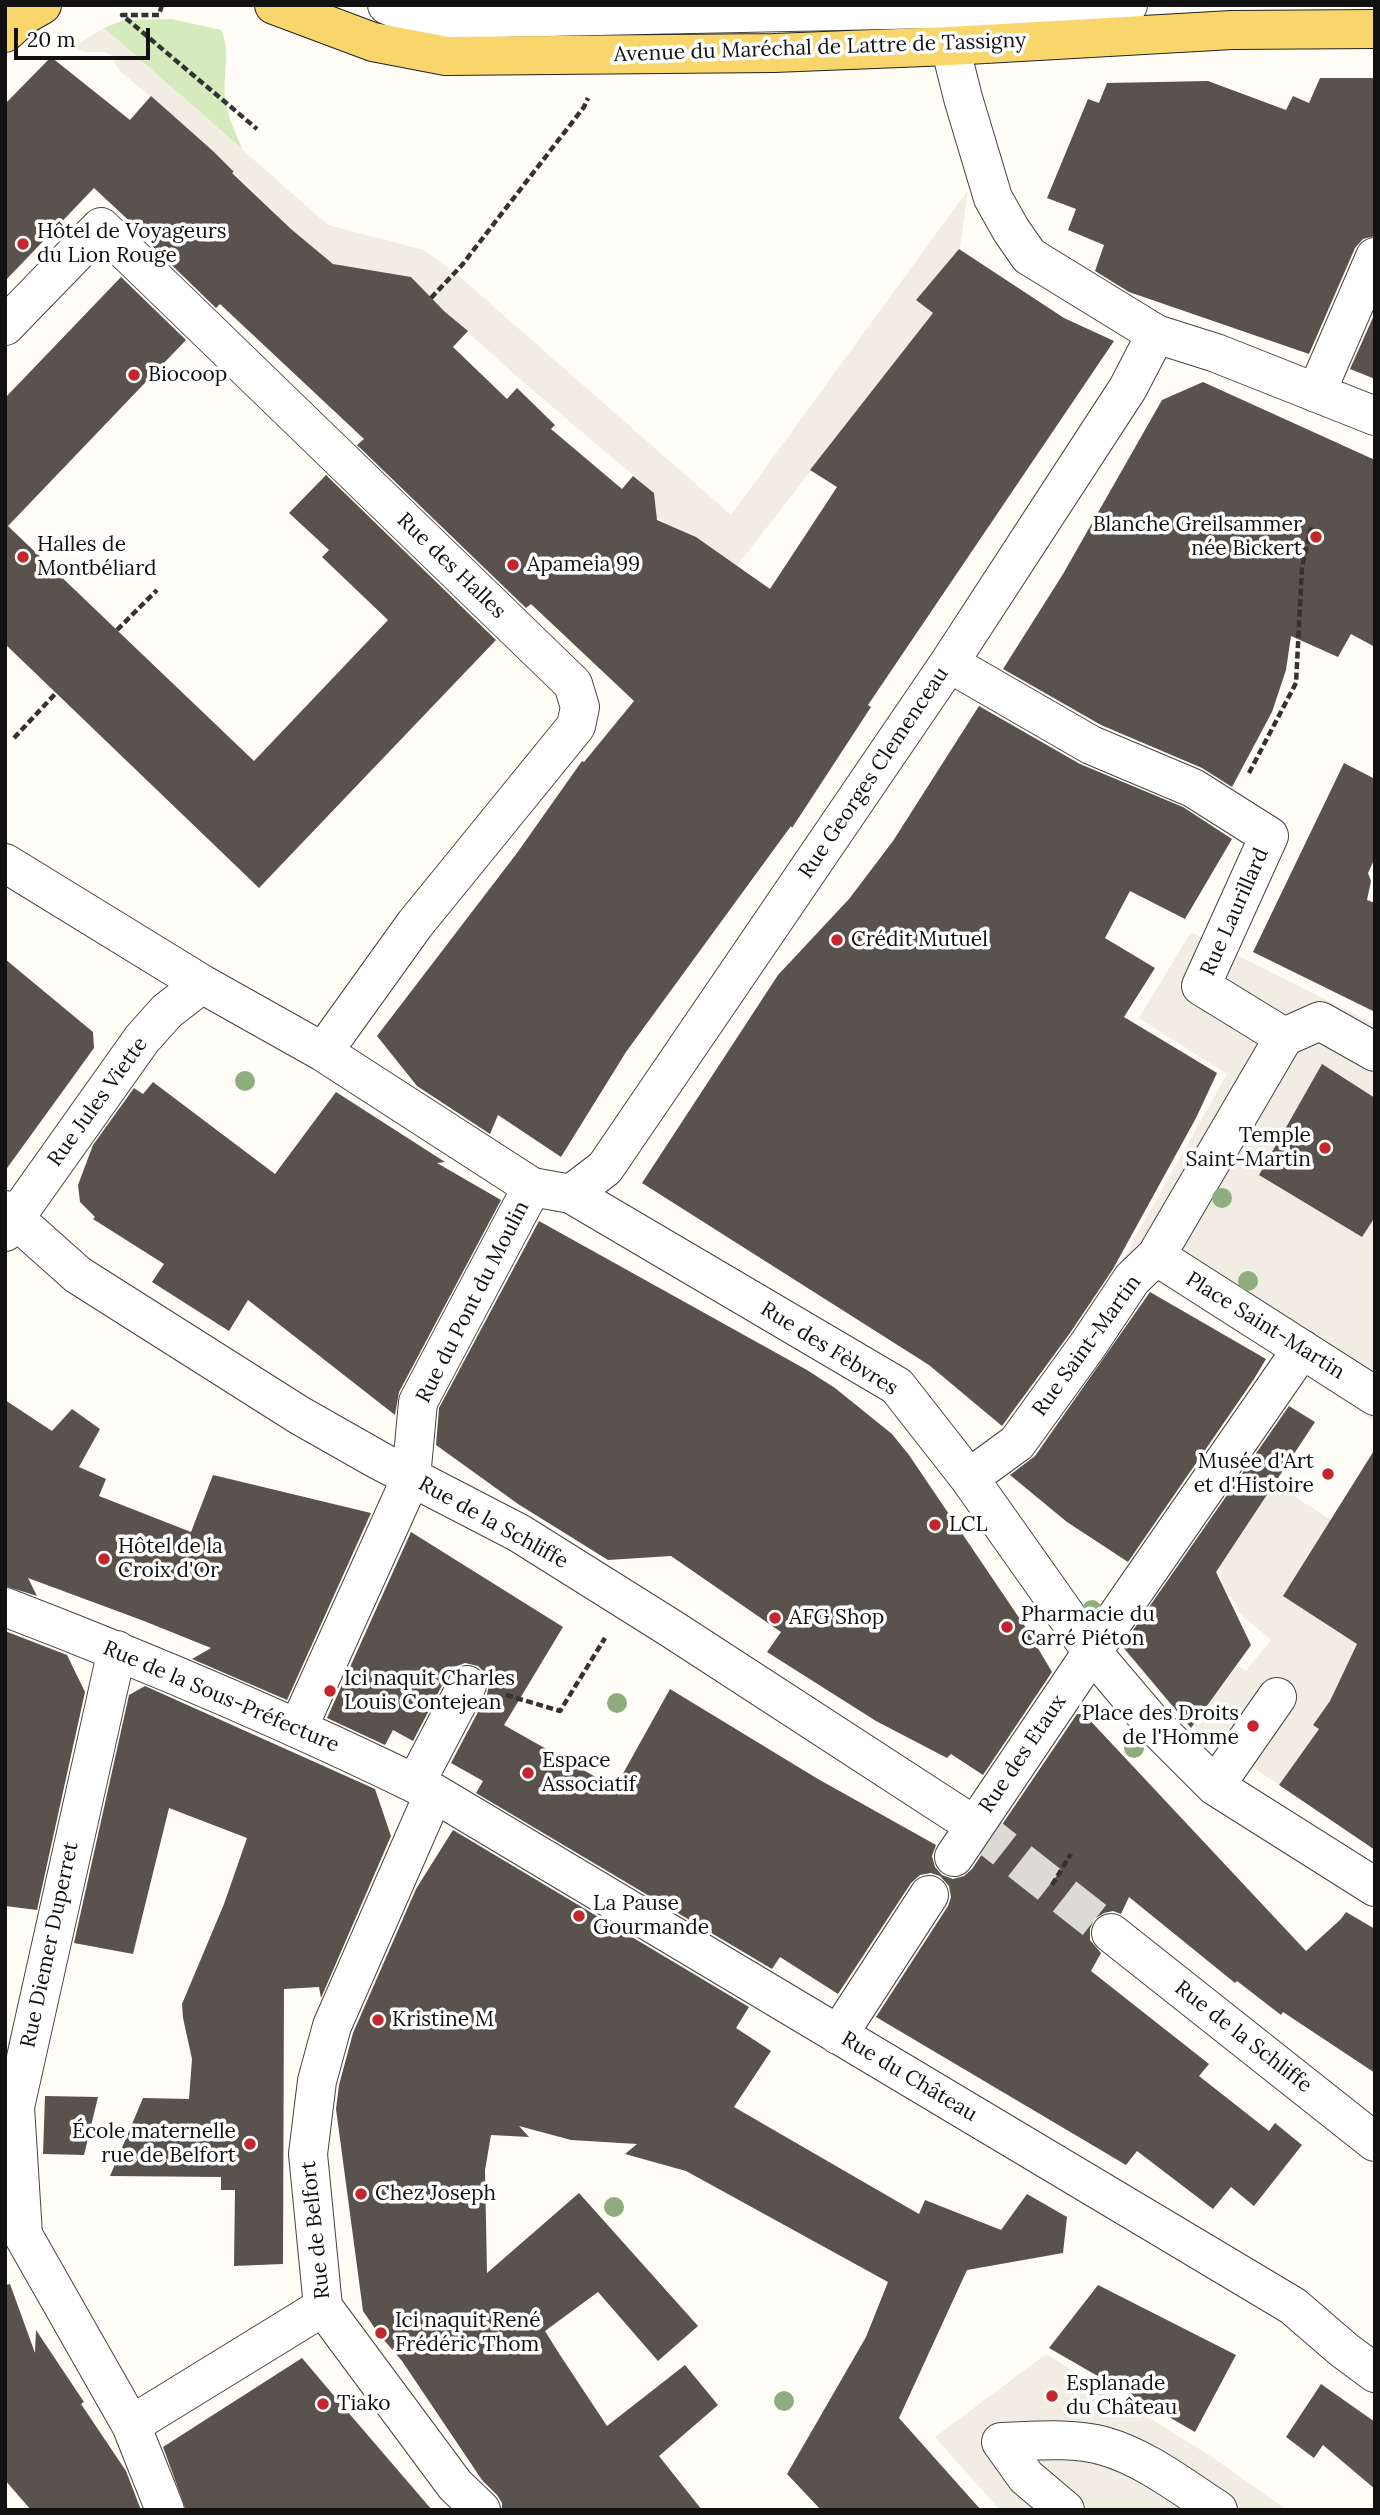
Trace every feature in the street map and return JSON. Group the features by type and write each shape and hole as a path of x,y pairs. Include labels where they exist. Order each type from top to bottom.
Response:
{"main road":[{"path":"5,33 26,14 41,5"},
{"name":"Avenue du Maréchal de Lattre de Tassigny","path":"274,5 373,42 446,56 774,53 1231,30 1375,29"}],"street":[{"path":"387,5 452,19 1128,5"},
{"path":"950,46 962,98 993,198 1029,256 1156,334 1216,353 1375,416"},
{"name":"Rue des Halles","path":"5,326 101,226 573,684 580,707 576,726 415,924 324,1052"},
{"path":"1315,393 1375,257"},
{"name":"Rue Georges Clemenceau","path":"571,1194 605,1168 948,663 1128,388 1156,334"},
{"name":"Rue Laurillard","path":"948,663 1091,745 1193,788 1269,836 1201,986 1284,1037"},
{"name":"Rue des Fèbvres","path":"5,863 202,984 324,1052 532,1188 571,1194 897,1386 969,1478 1092,1652 1154,1725 1215,1786 1375,1887"},
{"name":"Rue Jules Viette","path":"8,1221 142,1039 167,1011 202,984"},
{"path":"1284,1037 1320,1021 1375,1052"},
{"name":"Rue Saint-Martin","path":"969,1478 1017,1443 1132,1279 1156,1256 1284,1037"},
{"name":"Rue du Pont du Moulin","path":"298,1728 411,1478 418,1402 532,1188"},
{"name":"Rue de la Schliffe","path":"8,1221 78,1275 299,1415 411,1478 499,1522 975,1825"},
{"name":"Place Saint-Martin","path":"1156,1256 1375,1396"},
{"name":"Rue des Etaux","path":"954,1857 1302,1349"},
{"name":"Rue de la Sous-Préfecture","path":"5,1607 117,1650 298,1728 425,1788"},
{"name":"Rue Diemer Duperret","path":"117,1650 15,2107 23,2235 131,2425 165,2510"},
{"name":"Rue de Belfort","path":"467,1685 332,2026 317,2081 308,2154 323,2307 455,2485 481,2510"},
{"path":"1215,1786 1277,1697"},
{"name":"Rue du Château","path":"425,1788 1293,2306 1375,2373"},
{"path":"838,2035 929,1895"},
{"name":"Rue de la Schliffe","path":"1111,1933 1375,2142"},
{"path":"131,2425 323,2307"},
{"path":"1065,2510 1026,2477 1001,2442 1045,2441 1102,2445 1134,2457 1218,2510"}],"path":[{"path":"162,5 159,15 122,15 257,129"},
{"path":"431,298 462,265 584,107"},
{"path":"1229,812 1296,683 1302,567 1311,527"},
{"path":"117,631 157,590"},
{"path":"14,738 56,693"},
{"path":"467,1685 560,1711 611,1628 655,1619"},
{"path":"1052,1885 1071,1854"}],"green space":[{"path":"172,19 221,30 226,46 226,103 242,149 104,28 124,20"}],"shaded area":[{"path":"104,28 328,225 424,250 460,277 731,515 968,190 960,248 916,300 933,313 737,566 696,537 654,517 654,493 523,382 441,308 414,278 335,265 291,229 211,149 119,70 111,55 71,48"},
{"path":"1191,932 1375,1024 1375,1422 1274,1355 1122,1261 1227,1074 1139,1018"},
{"path":"1274,1483 1331,1520 1283,1596 1355,1570 1375,1658 1330,1701 1313,1725 1319,1729 1279,1785 1193,1726 1237,1666 1246,1671 1271,1640 1238,1612 1240,1609 1223,1587 1219,1567"},
{"name":"Esplanade du Château","path":"1046,2354 1209,2455 1287,2510 1000,2510 935,2437"}],"building":[{"path":"51,57 130,120 151,96 213,151 234,172 232,173 291,229 333,264 411,277 468,331 453,347 507,399 517,388 555,425 551,429 622,489 633,476 654,493 657,520 696,537 770,589 837,487 810,470 933,313 916,300 959,249 1064,318 1114,341 868,705 871,707 792,828 791,826 626,1052 561,1157 498,1115 490,1134 417,1086 377,1036 517,853 582,761 584,762 634,701 531,604 526,608 357,445 364,439 220,304 216,308 151,245 153,243 94,188 5,281 5,104"},
{"path":"1320,78 1375,78 1375,236 1363,239 1355,248 1309,354 1129,292 1095,271 1104,245 1068,230 1076,209 1047,198 1088,99 1099,103 1107,83 1208,81 1286,110 1293,96 1309,103"},
{"name":"Halles de Montbéliard","path":"121,277 186,340 8,526 254,761 388,620 322,557 329,550 289,513 326,475 496,640 259,888 5,644 5,398"},
{"path":"1375,313 1375,379 1350,369"},
{"path":"1203,382 1375,460 1375,647 1351,634 1338,657 1291,636 1286,670 1272,712 1232,787 1202,768 1101,725 1003,669 1063,574 1162,400"},
{"path":"979,706 1080,764 1183,807 1232,839 1185,919 1130,891 1105,938 1155,968 1124,1017 1217,1073 1196,1118 1113,1269 1002,1426 929,1365 642,1183 778,975 849,899 893,841"},
{"path":"1344,763 1375,779 1375,858 1368,873 1371,881 1367,900 1375,903 1375,1012 1253,952"},
{"path":"5,959 93,1032 94,1048 5,1171"},
{"name":"Temple Saint-Martin","path":"1322,1064 1375,1098 1375,1217 1362,1237 1259,1175"},
{"path":"153,1082 275,1174 336,1092 445,1162 437,1163 501,1200 399,1392 395,1415 248,1300 229,1331 152,1282 164,1264 93,1219 95,1217 80,1202 78,1185 93,1145 134,1088 143,1094"},
{"path":"539,1221 807,1370 835,1388 892,1434 909,1455 1026,1628 1052,1672 983,1775 951,1754 947,1758 876,1721 767,1652 781,1632 671,1556 608,1560 518,1504 436,1445 439,1408"},
{"path":"1150,1292 1266,1359 1128,1562 1067,1522 1010,1475 1035,1456"},
{"path":"5,1400 52,1431 72,1409 100,1429 79,1467 106,1479 99,1496 191,1532 213,1475 371,1513 287,1700 192,1659 211,1648 28,1578 37,1596 5,1586"},
{"path":"1289,1406 1315,1422 1216,1572 1251,1645 1191,1728 1122,1646"},
{"path":"1375,1449 1375,1850 1279,1785 1319,1729 1313,1725 1330,1701 1357,1644 1283,1596"},
{"path":"411,1532 563,1627 504,1725 615,1788 670,1689 818,1779 936,1845 932,1856 935,1867 942,1875 953,1879 964,1876 972,1869 1077,1714 1084,1714 1306,1951 1346,1912 1375,1929 1375,2073 1283,2012 1281,2015 1237,1981 1235,1983 1129,1897 1121,1914 1113,1911 1094,1919 1090,1940 1101,1953 1091,1971 1209,2064 1199,2076 1269,2131 1275,2123 1302,2145 1254,2206 1231,2187 1213,2209 1137,2151 1126,2165 876,2017 948,1906 951,1897 949,1886 940,1876 931,1873 920,1875 911,1883 838,1994 780,1957 772,1969 476,1793 483,1781 451,1763 487,1695 489,1683 486,1674 478,1666 465,1663 448,1674 413,1741 393,1730 385,1745 327,1718"},
{"path":"5,1631 67,1655 85,1692 37,1910 5,1906"},
{"path":"145,1686 375,1789 391,1836 321,1998 319,1987 284,1989 283,2264 234,2266 235,2190 221,2190 221,2177 110,2176 143,2098 189,2099 192,2059 182,2004 224,1904 247,1838 169,1808 133,1954 74,1943 129,1695"},
{"path":"453,1830 749,2007 736,2028 771,2051 734,2107 919,2214 925,2200 1001,2230 1027,2194 1067,2217 1063,2253 967,2270 899,2418 981,2510 821,2510 787,2474 866,2337 888,2282 686,2171 625,2154 637,2144 571,2140 519,2126 529,2137 491,2135 485,2170 487,2273 579,2193 698,2326 658,2361 598,2292 545,2331 560,2355 607,2426 685,2365 718,2405 659,2456 702,2510 502,2510 502,2503 497,2495 482,2480 402,2361 363,2311 336,2109 339,2085 353,2033 416,1889"},
{"path":"45,2096 98,2097 84,2155 43,2154"},
{"path":"10,2284 35,2353 36,2330 126,2471 141,2510 31,2510 5,2480 5,2285"},
{"path":"1098,2285 1236,2355 1195,2432 1049,2348"},
{"path":"302,2358 432,2510 186,2510 163,2447"},
{"path":"1321,2384 1375,2422 1375,2489 1323,2445 1314,2458 1286,2437"}],"tunnel":[{"path":"975,1826 1111,1933"}],"place":[{"name":"Hôtel de Voyageurs du Lion Rouge","path":"23,244"},
{"name":"Biocoop","path":"134,375"},
{"name":"Blanche Greilsammer née Bickert","path":"1316,537"},
{"name":"Halles de Montbéliard","path":"23,557"},
{"name":"Apameia 99","path":"513,565"},
{"name":"Crédit Mutuel","path":"837,940"},
{"name":"Temple Saint-Martin","path":"1325,1148"},
{"name":"Musée d'Art et d'Histoire","path":"1328,1474"},
{"name":"LCL","path":"935,1525"},
{"name":"Hôtel de la Croix d'Or","path":"104,1559"},
{"name":"AFG Shop","path":"775,1618"},
{"name":"Pharmacie du Carré Piéton","path":"1007,1627"},
{"name":"Ici naquit Charles Louis Contejean","path":"330,1691"},
{"name":"Place des Droits de l'Homme","path":"1253,1726"},
{"name":"Espace Associatif","path":"528,1773"},
{"name":"La Pause Gourmande","path":"579,1916"},
{"name":"Kristine M","path":"378,2020"},
{"name":"École maternelle rue de Belfort","path":"250,2144"},
{"name":"Chez Joseph","path":"361,2194"},
{"name":"Ici naquit René Frédéric Thom","path":"381,2333"},
{"name":"Esplanade du Château","path":"1052,2396"},
{"name":"Tiako","path":"323,2404"}]}
